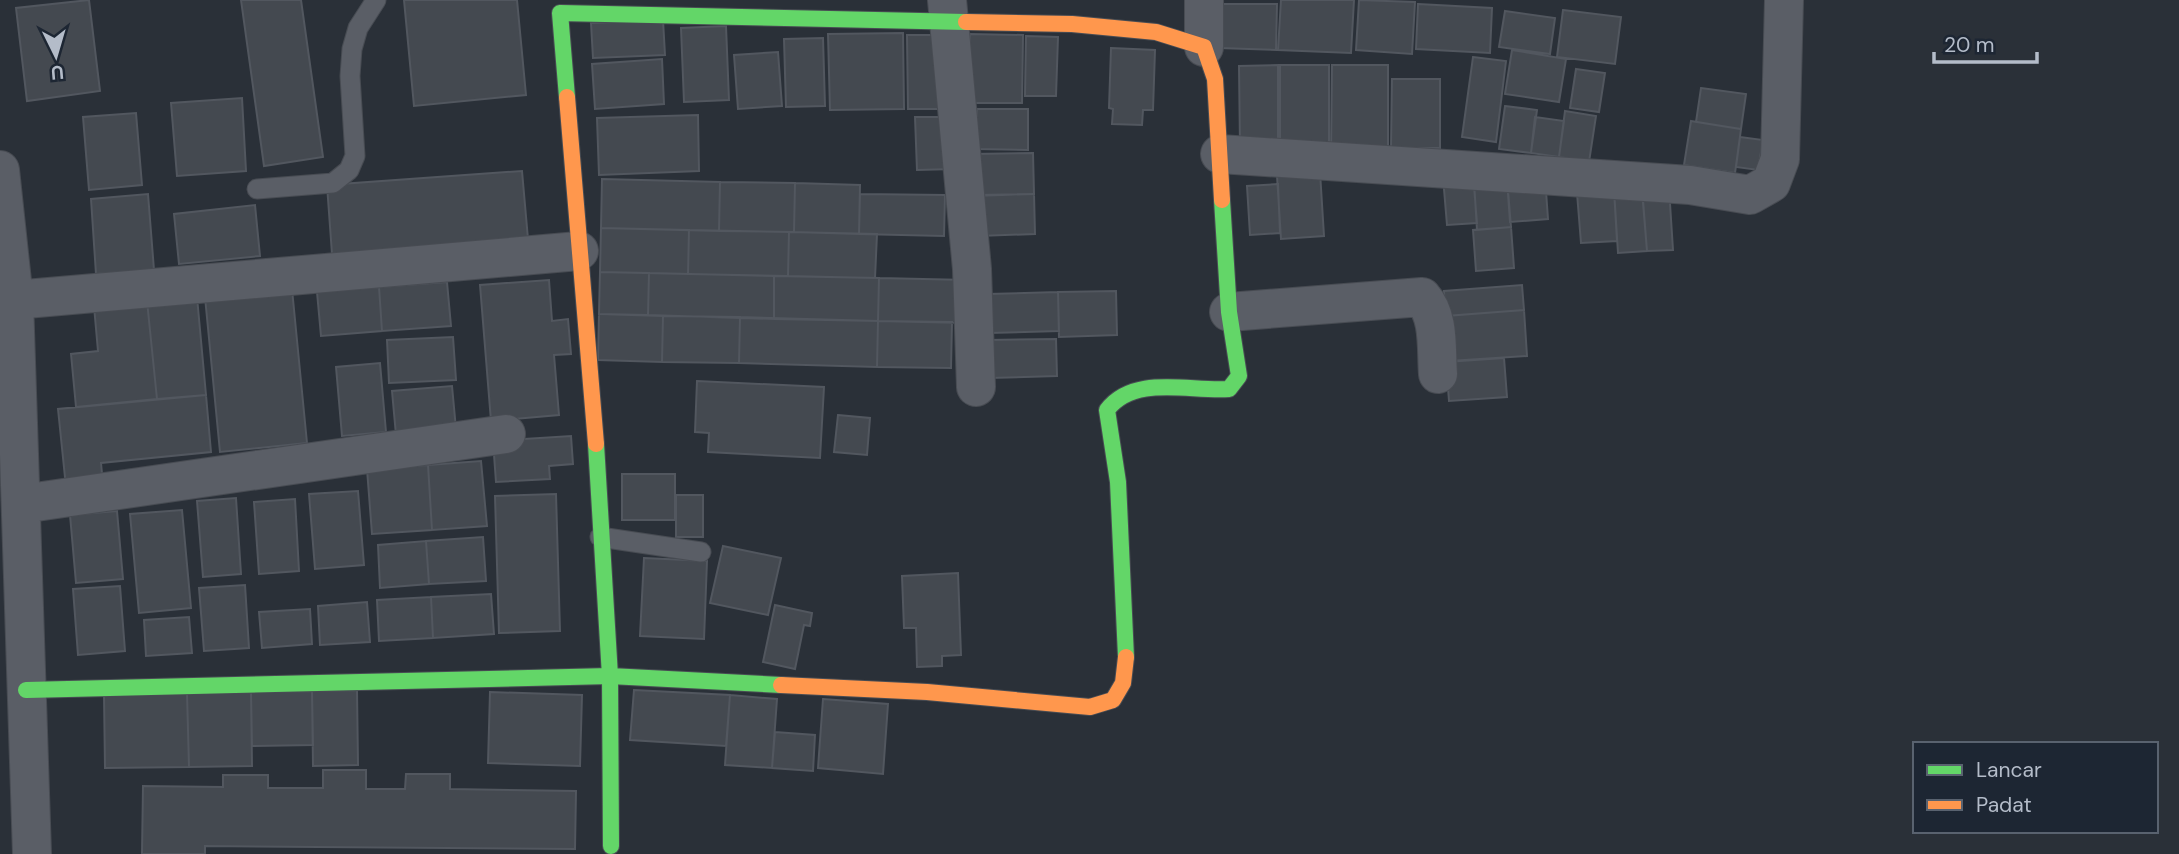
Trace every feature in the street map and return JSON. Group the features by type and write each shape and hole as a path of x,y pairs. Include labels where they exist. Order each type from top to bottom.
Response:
{"street":[{"path":"26,690 610,676 927,692 1090,707 1113,700 1123,683 1126,663 1118,482 1107,410 1118,396 1137,389 1213,391 1229,388 1239,376 1229,312 1215,79 1204,47 1204,0"},
{"path":"1220,154 1690,185 1750,195 1771,183 1780,159 1784,0"},
{"path":"611,846 610,676 560,7 948,10 1156,32 1204,47"},
{"path":"948,10 972,269 976,387"},
{"path":"0,170 4,242 14,300 22,504 11,552 26,690 32,854"},
{"path":"14,300 579,251"},
{"path":"1229,312 1422,297 1431,307 1434,320 1438,374"},
{"path":"22,504 506,433"}],"lane":[{"path":"257,189 333,183 349,170 355,156 350,76 352,49 358,28 376,0"},
{"path":"600,537 701,552"}],"building":[{"path":"89,0 100,91 27,101 16,8"},
{"path":"241,0 301,0 323,157 264,166"},
{"path":"404,0 517,0 526,95 414,106"},
{"path":"1281,0 1354,0 1351,53 1278,50"},
{"path":"1359,0 1415,2 1412,54 1356,50"},
{"path":"1220,4 1277,4 1276,50 1219,48"},
{"path":"1418,4 1492,8 1490,53 1416,49"},
{"path":"1563,10 1621,17 1615,64 1557,57"},
{"path":"1505,11 1555,18 1550,54 1499,47"},
{"path":"663,20 665,55 593,58 591,23"},
{"path":"726,26 729,100 684,102 681,28"},
{"path":"903,33 904,109 830,110 828,34"},
{"path":"970,34 1023,35 1022,103 969,103"},
{"path":"907,35 951,35 952,109 908,109"},
{"path":"1026,36 1058,37 1056,96 1025,96"},
{"path":"823,38 825,106 786,107 784,39"},
{"path":"1111,48 1155,50 1153,110 1143,110 1142,125 1112,124 1113,109 1109,108"},
{"path":"1512,50 1566,59 1559,102 1505,94"},
{"path":"778,52 782,106 738,109 734,55"},
{"path":"1473,57 1506,61 1496,142 1462,137"},
{"path":"662,59 664,104 595,109 592,64"},
{"path":"1278,65 1278,145 1240,146 1239,66"},
{"path":"1280,65 1329,65 1329,154 1280,155"},
{"path":"1332,65 1388,65 1388,155 1331,155"},
{"path":"1576,69 1605,73 1599,112 1570,108"},
{"path":"1392,79 1440,79 1440,148 1391,148"},
{"path":"1701,88 1746,94 1741,129 1696,122"},
{"path":"242,98 246,171 177,176 171,103"},
{"path":"1505,106 1537,110 1531,153 1499,149"},
{"path":"977,109 1028,109 1028,150 976,149"},
{"path":"1565,111 1596,116 1589,162 1559,157"},
{"path":"136,113 142,185 89,190 83,117"},
{"path":"698,115 699,171 599,175 597,118"},
{"path":"915,117 953,117 954,169 917,170"},
{"path":"1535,117 1564,121 1559,157 1531,153"},
{"path":"1691,121 1741,129 1735,173 1684,165"},
{"path":"1740,137 1763,140 1758,170 1736,167"},
{"path":"1033,153 1034,194 972,196 972,154"},
{"path":"522,171 528,239 332,254 327,185"},
{"path":"1320,172 1324,236 1281,239 1277,176"},
{"path":"1473,174 1477,223 1447,225 1443,177"},
{"path":"1545,177 1548,219 1510,222 1507,180"},
{"path":"1507,178 1511,227 1477,230 1474,181"},
{"path":"602,179 720,182 719,231 601,228"},
{"path":"720,182 795,183 794,232 719,231"},
{"path":"795,183 860,185 859,234 794,232"},
{"path":"1278,184 1280,233 1250,235 1247,186"},
{"path":"1642,187 1647,251 1618,253 1614,189"},
{"path":"1669,188 1673,250 1647,251 1642,191"},
{"path":"1614,190 1617,241 1581,243 1577,193"},
{"path":"148,194 154,270 96,274 91,199"},
{"path":"860,194 945,195 944,236 859,234"},
{"path":"1034,194 1035,234 979,236 978,195"},
{"path":"255,205 260,256 179,264 174,214"},
{"path":"1511,227 1514,268 1476,271 1473,230"},
{"path":"601,228 689,230 688,274 600,272"},
{"path":"689,230 789,232 788,276 688,274"},
{"path":"789,232 877,234 875,278 788,276"},
{"path":"600,272 649,273 648,315 599,314"},
{"path":"649,273 774,276 774,319 648,315"},
{"path":"774,276 879,278 878,321 774,319"},
{"path":"879,278 967,280 966,323 878,321"},
{"path":"549,280 552,321 568,319 571,354 554,355 559,415 491,421 480,285"},
{"path":"447,282 451,326 382,331 379,287"},
{"path":"1522,285 1524,310 1445,316 1444,291"},
{"path":"379,287 382,331 321,336 317,292"},
{"path":"292,289 307,443 220,452 205,297"},
{"path":"1116,291 1117,335 1059,337 1058,292"},
{"path":"1058,292 1059,331 989,333 988,294"},
{"path":"197,297 206,395 157,399 147,301"},
{"path":"147,301 157,399 76,407 71,354 98,351 94,306"},
{"path":"1524,310 1527,356 1449,361 1446,316"},
{"path":"599,314 663,316 662,362 598,360"},
{"path":"663,316 740,317 739,363 662,362"},
{"path":"740,317 878,321 877,367 739,363"},
{"path":"878,321 952,322 951,368 877,367"},
{"path":"453,337 456,380 389,383 387,340"},
{"path":"1056,339 1057,376 989,378 988,340"},
{"path":"1504,358 1507,397 1449,401 1446,362"},
{"path":"380,363 386,432 342,436 336,367"},
{"path":"697,381 824,387 820,458 708,452 709,433 695,432"},
{"path":"452,386 456,429 396,435 392,391"},
{"path":"206,395 211,452 101,463 103,484 66,487 58,409"},
{"path":"838,415 870,418 867,455 834,452"},
{"path":"571,436 573,464 549,466 550,479 496,482 493,441"},
{"path":"481,461 487,526 432,530 428,465"},
{"path":"428,465 432,530 372,534 367,469"},
{"path":"622,474 675,474 675,520 622,520"},
{"path":"358,491 364,565 315,569 309,494"},
{"path":"556,494 560,631 499,633 495,496"},
{"path":"676,495 703,495 703,537 676,537"},
{"path":"236,498 241,574 203,577 197,501"},
{"path":"295,499 299,571 259,574 254,502"},
{"path":"182,510 191,608 139,613 130,514"},
{"path":"117,511 123,579 76,583 70,515"},
{"path":"483,537 486,581 429,584 426,541"},
{"path":"426,541 429,584 380,588 378,545"},
{"path":"723,546 781,558 768,615 710,603"},
{"path":"644,558 707,561 704,639 640,636"},
{"path":"958,573 961,655 942,656 942,666 917,667 916,628 904,628 902,576"},
{"path":"245,585 249,648 204,651 199,588"},
{"path":"120,586 125,651 78,655 73,589"},
{"path":"491,594 494,634 433,638 431,597"},
{"path":"431,597 433,638 379,641 377,600"},
{"path":"367,602 370,642 320,645 318,606"},
{"path":"775,605 812,613 810,626 804,625 795,669 763,662"},
{"path":"310,609 312,644 262,648 259,612"},
{"path":"189,617 192,653 146,656 144,620"},
{"path":"357,690 358,765 313,766 312,691"},
{"path":"634,690 730,695 726,746 630,740"},
{"path":"312,691 313,745 252,746 251,692"},
{"path":"251,692 252,766 189,767 187,693"},
{"path":"490,692 582,695 580,766 488,763"},
{"path":"187,693 189,767 105,768 104,694"},
{"path":"730,695 777,699 772,768 725,765"},
{"path":"823,699 888,704 883,774 818,768"},
{"path":"775,732 815,735 813,771 772,768"},
{"path":"323,770 366,770 366,789 405,789 406,774 450,774 450,789 576,791 575,849 205,846 205,854 142,854 143,786 223,787 223,775 268,775 268,788 323,788"}],"traffic: fast":[{"path":"567,97 560,13 966,22"},
{"path":"1126,657 1118,482 1107,410 1118,399 1147,388 1229,389 1239,376 1229,312 1222,200"},
{"path":"596,444 610,676 611,846"},
{"path":"26,690 610,676 781,685"}],"traffic: slow":[{"path":"966,22 1072,24 1156,32 1204,47 1215,79 1222,200"},
{"path":"567,97 596,444"},
{"path":"781,685 927,692 1090,707 1113,700 1123,683 1126,657"}]}
